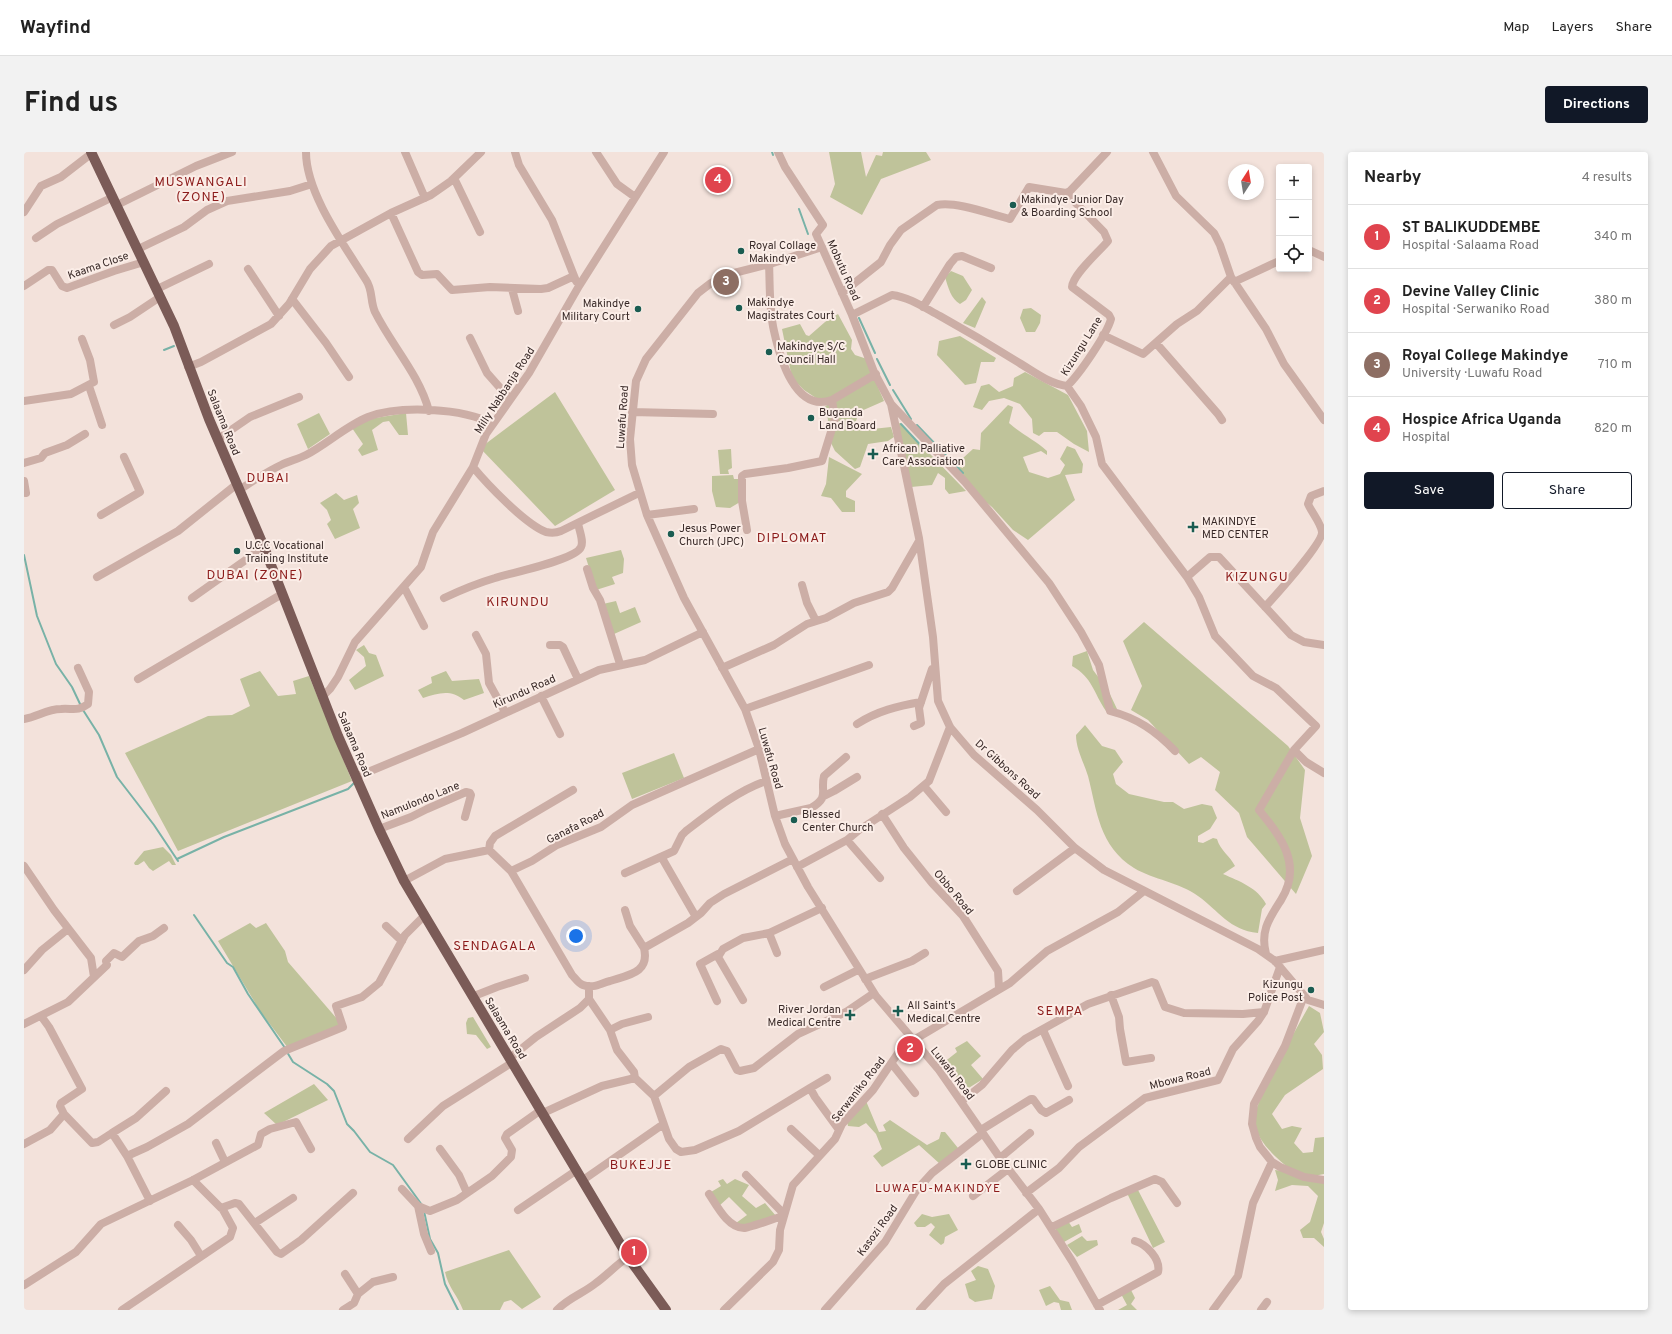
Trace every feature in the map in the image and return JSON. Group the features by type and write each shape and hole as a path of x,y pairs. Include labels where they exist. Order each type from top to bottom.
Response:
{"main road":[{"name":"Salaama Road","path":"92,152 174,326 188,367 264,548 356,777 404,880 628,1257 666,1310"}],"street":[{"path":"24,212 41,186 61,177 92,152"},
{"path":"36,238 57,224 232,152"},
{"path":"306,152 312,184 340,240 368,282 371,302 376,313 411,370 429,411"},
{"path":"405,152 426,198"},
{"path":"188,367 201,362 263,329 279,316 292,299 310,269 325,251 340,240 391,213 426,198 454,178 481,152"},
{"path":"515,152 520,165 552,220 579,286"},
{"path":"596,152 617,184 635,197"},
{"name":"Milly Nabbanja Road","path":"323,696 334,684 355,642 421,567 433,532 473,467 486,434 542,350 579,286 664,152"},
{"name":"Mobutu Road","path":"779,152 785,167 823,225 816,234 890,404"},
{"path":"842,293 865,277 881,262 890,245 901,230 936,205 943,204 957,206 1010,219 1029,187 1066,193 1070,191 1107,152"},
{"path":"1153,152 1176,196 1214,233 1233,279 1266,329 1284,364 1324,420"},
{"path":"454,178 480,232"},
{"path":"138,249 184,227 207,210 227,201 290,191 312,184"},
{"name":"Kizungu Lane","path":"852,315 892,295 923,307 1044,378 1060,385 1067,386 1075,379 1110,324 1109,315 1072,287 1077,277 1108,241 1108,238 1066,193"},
{"path":"391,213 418,272 422,275 437,274 449,288 456,291 490,287 548,288 574,276"},
{"name":"Luwafu Road","path":"822,247 726,275 711,283 698,293 646,359 636,381 632,412 631,456 639,493 647,515 681,592 745,709 759,749 775,816 795,863 858,970 874,993 911,1039 939,1070 962,1101 1000,1158 1052,1227 1099,1307"},
{"path":"1312,251 1324,257"},
{"path":"923,307 956,257 962,256 991,268"},
{"name":"Kaama Close","path":"24,286 48,270 52,270 62,286 68,288 144,262"},
{"path":"1103,335 1143,354 1177,324 1197,311 1233,279 1276,262"},
{"path":"769,263 774,331 787,374 793,385 810,399 818,402 832,400 876,374"},
{"path":"114,325 130,317 159,293 209,264"},
{"path":"248,269 279,316"},
{"path":"512,288 518,311"},
{"path":"292,299 326,343 349,377"},
{"path":"470,338 487,373 510,399"},
{"path":"24,401 71,394 89,386 94,382 95,379 82,339"},
{"path":"1156,343 1222,420"},
{"path":"89,386 102,424"},
{"path":"1067,386 1081,406 1096,437 1102,464 1187,577 1202,604 1215,636 1253,676 1276,688 1316,726 1294,750 1258,810 1282,841 1289,856 1290,864 1288,885 1264,928 1263,940 1266,954"},
{"path":"218,439 250,417 299,397"},
{"path":"747,530 742,501 742,476 745,474 788,468 822,461 835,419 832,400"},
{"path":"890,404 966,482 1049,583 1081,632 1099,665 1110,711 1128,715 1144,724 1161,736 1175,751"},
{"name":"Dr Gibbons Road","path":"890,404 919,541 932,637 938,701 950,727 974,755 1037,810 1075,848 1104,870 1266,954 1278,964 1304,996 1312,1002 1324,1005"},
{"path":"97,577 178,531 238,487 271,470 308,454 368,417 384,413 429,411 465,414 481,418 493,424"},
{"path":"632,412 713,414"},
{"path":"24,463 41,458 45,453 67,445 85,434"},
{"path":"102,515 140,492 124,458"},
{"path":"473,467 500,496 544,531 557,532 639,493"},
{"path":"24,480 26,493"},
{"path":"1265,607 1296,572 1321,538 1322,529 1308,504 1311,496 1324,491"},
{"path":"647,515 694,509"},
{"path":"444,598 468,587 506,574 523,572 554,562 578,551 582,545 578,523"},
{"path":"722,668 774,645 807,624 826,618 854,603 888,592 892,588 919,541"},
{"path":"192,598 264,548"},
{"path":"1187,577 1210,557 1220,557 1291,635 1304,642 1324,645"},
{"path":"586,569 592,588 600,600 620,664"},
{"path":"802,585 807,603 816,621"},
{"path":"404,586 424,626"},
{"path":"138,679 282,594"},
{"name":"Kirundu Road","path":"356,777 462,733 599,670 620,664 645,660 703,632"},
{"path":"476,635 486,654 489,683 505,712"},
{"path":"550,645 560,645 563,647 578,679"},
{"path":"914,726 921,723 921,702 934,664"},
{"path":"745,709 869,665"},
{"path":"24,719 52,710 80,710 88,704 89,692 78,668"},
{"path":"541,696 560,734"},
{"path":"857,724 872,715 890,708 921,702"},
{"path":"644,948 696,917 710,903 724,894 847,840 924,786 932,776 950,727"},
{"name":"Ganafa Road","path":"511,871 532,861 557,845 601,827 632,805 759,749"},
{"path":"1294,750 1306,762 1324,773"},
{"path":"824,796 824,776 846,757"},
{"path":"775,816 811,808 822,800 824,796 857,777"},
{"path":"625,873 656,858 662,858 674,851 682,834 717,807 749,788 766,781"},
{"path":"924,786 946,812"},
{"path":"489,850 490,843 496,836 573,790"},
{"name":"Namulondo Lane","path":"379,829 412,817 466,792 470,793 470,795 465,817"},
{"name":"Obbo Road","path":"882,814 904,848 932,883 962,916 998,971 999,988"},
{"path":"847,840 880,878"},
{"path":"1017,890 1075,848"},
{"path":"489,850 511,871 572,975 582,985 594,986 625,978 639,970 645,959 644,948 630,926 624,910"},
{"path":"404,880 445,859 489,850"},
{"path":"662,858 696,917"},
{"path":"24,866 68,929 91,958 94,977"},
{"path":"911,1039 970,1007 1018,976 1047,952 1118,912 1144,891"},
{"path":"717,1001 700,964 718,954 722,949 743,938 769,933 822,908"},
{"path":"127,1156 148,1147 188,1124 286,1050 343,1027 336,1006 362,997 379,983 402,941 412,927 425,915"},
{"path":"386,926 402,941"},
{"path":"24,1024 68,1002 107,965 106,960 114,953 122,957 139,941 153,936 164,928"},
{"path":"24,970 42,950 68,929"},
{"path":"769,933 777,953"},
{"path":"1278,964 1324,950"},
{"path":"865,979 912,961 925,953"},
{"path":"718,954 718,957 728,976 744,1000"},
{"name":"Mbowa Road","path":"1026,1193 1059,1168 1079,1147 1145,1098 1218,1080 1233,1049 1264,1012 1278,964"},
{"path":"824,987 858,970"},
{"path":"474,996 525,978"},
{"path":"962,1101 982,1085 1012,1050 1025,1039 1088,1004 1111,995 1154,982 1165,1007 1184,1013 1264,1012"},
{"path":"589,986 589,999 610,1030 617,1050 634,1072 635,1078 654,1096 662,1125 672,1144 681,1152 688,1152 739,1131 827,1078"},
{"path":"654,1096 685,1070 721,1049 727,1051 738,1070 754,1068 798,1034 846,1012 874,993"},
{"path":"1111,995 1119,1017 1126,1062 1151,1058"},
{"path":"1304,996 1285,1046 1252,1110 1252,1124 1256,1138 1265,1154 1272,1162 1304,1177 1324,1180"},
{"path":"408,1139 443,1106 512,1060 536,1037 580,1008 589,999"},
{"path":"41,1016 49,1027 82,1090 61,1103 64,1114 92,1142 98,1142 136,1118 166,1091"},
{"path":"610,1030 622,1024 648,1017"},
{"path":"1043,1030 1068,1086"},
{"name":"Serwaniko Road","path":"724,1310 774,1262 779,1250 780,1230 793,1185 835,1139 842,1124 873,1090 911,1039"},
{"path":"892,1064 915,1093"},
{"path":"402,1189 419,1206 428,1211 457,1200 492,1176 511,1157 512,1150 505,1138 507,1134 542,1111 602,1086 635,1078"},
{"path":"810,1088 839,1130"},
{"name":"Kasozi Road","path":"825,1310 885,1242 916,1191 932,1173 982,1131 1031,1099 1034,1100 1041,1110 1046,1113 1069,1100"},
{"path":"24,1144 50,1130 64,1114"},
{"path":"24,1285 76,1252 101,1224 193,1180 258,1145 261,1134 270,1129 296,1122 311,1149"},
{"path":"583,1180 662,1125"},
{"path":"792,1129 820,1155"},
{"path":"112,1133 127,1156 150,1201"},
{"path":"1000,1158 1030,1133"},
{"path":"216,1143 224,1162"},
{"path":"440,1149 458,1175 467,1193"},
{"path":"1213,1310 1238,1276 1253,1203 1272,1162"},
{"path":"973,1196 1008,1169"},
{"path":"518,1210 577,1170"},
{"path":"709,1194 725,1216 737,1227 746,1228 784,1215 746,1175"},
{"path":"122,1310 232,1235 233,1228 222,1208 193,1180"},
{"path":"1052,1227 1111,1198 1155,1180 1160,1180 1177,1203"},
{"path":"222,1208 235,1203 239,1204 276,1252 282,1254 301,1240 353,1194"},
{"path":"255,1223 293,1198"},
{"path":"419,1206 424,1234 431,1251"},
{"path":"920,1310 944,1284 1039,1209"},
{"path":"178,1225 191,1240 201,1256"},
{"path":"1099,1307 1158,1272 1158,1265 1146,1246 1135,1241"},
{"path":"557,1310 574,1296 595,1284 628,1257"},
{"path":"345,1274 358,1294"},
{"path":"343,1310 354,1303 358,1294 373,1282 393,1277"},
{"path":"1261,1310 1267,1302"}],"green space":[{"path":"829,152 861,152 866,177 876,155 882,156 883,152 926,152 931,160 881,179 862,215 830,197 835,184"},
{"path":"951,271 963,276 972,290 966,300 960,304 952,296 945,277"},
{"path":"982,297 986,302 975,328 963,323"},
{"path":"1031,308 1041,315 1040,323 1035,332 1026,332 1020,318 1023,309"},
{"path":"838,314 852,340 851,349 855,355 867,359 872,373 827,399 819,400 804,390 792,378 782,329 800,324 806,335 809,336 825,322"},
{"path":"960,336 996,358 994,362 981,362 976,383 965,385 937,355 939,341"},
{"path":"1025,372 1068,395 1087,431 1089,452 1057,432 1044,432 1039,436 1033,433 1032,419 1020,404 1004,398 989,401 982,410 973,407 981,386 989,384 999,392 1013,386 1014,378"},
{"path":"874,378 884,401 859,412 855,424 863,430 891,427 894,437 888,441 868,444 860,467 855,469 835,451 827,435 828,419 822,408"},
{"path":"555,392 615,490 555,526 480,448"},
{"path":"1008,405 1013,407 1009,423 1047,451 1047,455 1041,451 1023,457 1029,472 1048,478 1060,474 1065,465 1060,459 1067,446 1075,449 1083,464 1082,473 1065,475 1075,500 1028,540 1013,530 992,507 963,483 957,466 963,468 963,458 973,449 980,450 981,433"},
{"path":"319,413 330,434 308,449 297,424"},
{"path":"406,413 408,435 399,435 389,421 383,422 372,430 378,450 362,456 358,450 363,444 352,428 369,419"},
{"path":"900,423 966,491 949,494 945,489 945,478 938,473 932,485 911,487 898,424"},
{"path":"731,449 732,468 728,470 729,474 720,474 718,450"},
{"path":"829,457 862,474 846,491 846,497 855,501 855,512 842,512 831,498 821,496 826,484"},
{"path":"733,475 734,479 740,479 740,502 730,508 716,507 712,491 712,476"},
{"path":"336,493 344,500 357,495 359,503 353,509 360,528 335,539 327,524 331,520 327,510 320,503"},
{"path":"621,550 624,559 623,573 612,577 615,584 596,590 586,558"},
{"path":"616,601 620,613 635,607 641,622 614,634 608,618 608,612 605,611 603,604"},
{"path":"1144,622 1288,746 1305,770 1300,818 1312,856 1296,894 1247,837 1239,813 1215,790 1220,772 1201,757 1189,764 1148,720 1131,710 1142,686 1123,641"},
{"path":"364,645 369,653 376,655 384,676 355,690 349,680 366,666 364,657 356,650"},
{"path":"1087,651 1093,670 1108,690 1117,709 1106,711 1089,681 1072,666 1073,656"},
{"path":"260,671 278,696 296,694 293,681 309,676 352,781 178,851 125,753 208,716 232,715 250,706 240,679"},
{"path":"446,671 452,681 479,679 484,693 464,700 454,694 449,693 423,698 418,690 432,683 431,677"},
{"path":"1085,725 1102,746 1115,750 1123,762 1113,774 1116,784 1129,794 1164,802 1173,802 1184,809 1202,804 1212,806 1217,818 1210,829 1198,836 1198,842 1203,843 1213,838 1217,839 1220,846 1235,866 1223,874 1253,889 1263,898 1266,904 1262,909 1258,933 1239,928 1232,924 1191,891 1134,868 1122,859 1113,849 1101,827 1088,776 1077,745 1076,735"},
{"path":"674,753 684,778 632,799 622,773"},
{"path":"163,847 171,855 176,865 172,865 169,861 153,871 144,861 138,865 135,865 134,863 144,851"},
{"path":"250,923 256,928 266,923 285,951 288,962 338,1020 339,1026 288,1048 260,1011 218,941"},
{"path":"1309,1006 1320,1013 1324,1032 1314,1044 1322,1055 1323,1069 1285,1095 1272,1114 1282,1129 1292,1126 1302,1128 1294,1143 1303,1153 1313,1152 1315,1138 1324,1137 1324,1174 1314,1176 1324,1183 1324,1223 1321,1232 1324,1239 1324,1247 1314,1238 1303,1238 1300,1230 1310,1222 1318,1196 1308,1186 1292,1185 1275,1191 1278,1180 1275,1170 1282,1171 1285,1165 1266,1146 1255,1128 1254,1121 1255,1112 1260,1099"},
{"path":"473,1017 491,1047 487,1049 476,1035 467,1034 466,1023 468,1018"},
{"path":"967,1041 981,1056 971,1065 983,1079 967,1089 943,1063 957,1052 955,1048"},
{"path":"314,1084 328,1100 277,1125 264,1113"},
{"path":"866,1101 879,1132 886,1131 883,1125 890,1120 927,1145 939,1139 941,1132 945,1132 958,1148 940,1164 919,1145 882,1167 873,1156 882,1149 876,1134 866,1123 859,1127 848,1126 847,1121"},
{"path":"723,1179 727,1184 735,1179 749,1185 742,1196 756,1208 765,1203 776,1216 745,1228 736,1223 747,1215 729,1197 719,1206 711,1192 721,1186 718,1181"},
{"path":"1138,1190 1165,1242 1153,1248 1127,1193"},
{"path":"922,1214 932,1217 949,1214 958,1230 945,1237 944,1243 941,1245 929,1235 935,1227 931,1223 925,1227 917,1227 914,1223"},
{"path":"1068,1221 1072,1227 1079,1224 1082,1232 1064,1242 1055,1229"},
{"path":"1082,1236 1087,1241 1097,1240 1098,1245 1077,1257 1067,1245"},
{"path":"509,1250 541,1297 522,1309 511,1300 504,1302 500,1310 463,1310 448,1282 445,1272"},
{"path":"978,1266 988,1269 995,1286 992,1299 975,1302 969,1298 965,1284 976,1280 971,1271"},
{"path":"1050,1286 1060,1300 1069,1302 1072,1310 1061,1310 1059,1303 1054,1302 1046,1306 1039,1290"},
{"path":"1131,1290 1135,1298 1131,1304 1137,1310 1118,1310 1127,1305 1121,1294"}],"waterway":[{"path":"799,209 808,234"},
{"path":"859,318 875,353"},
{"path":"164,350 174,346"},
{"path":"877,359 890,385"},
{"path":"893,390 911,419"},
{"path":"901,424 925,450"},
{"path":"917,425 963,473"},
{"path":"24,555 37,616 56,664 72,687 81,706"},
{"path":"83,710 99,735 117,777 154,825 178,861"},
{"path":"177,859 224,837 348,789 354,783"},
{"path":"194,915 227,963 233,967 248,994 285,1048"},
{"path":"287,1052 293,1062 327,1084 334,1091 347,1124 370,1152 393,1165 422,1205"},
{"path":"424,1211 430,1239 438,1253 445,1284 458,1310"}],"place":[{"name":"Hospice Africa Uganda","path":"718,180"},
{"name":"Makindye Junior Day & Boarding School","path":"1013,205"},
{"name":"Royal Collage Makindye","path":"741,251"},
{"name":"Royal College Makindye","path":"726,282"},
{"name":"Makindye Magistrates Court","path":"739,308"},
{"name":"Makindye Military Court","path":"638,309"},
{"name":"Makindye S/C Council Hall","path":"769,352"},
{"name":"Buganda Land Board","path":"811,418"},
{"name":"African Palliative Care Association","path":"873,454"},
{"name":"MAKINDYE MED CENTER","path":"1193,527"},
{"name":"Jesus Power Church (JPC)","path":"671,534"},
{"name":"U.C.C Vocational Training Institute","path":"237,551"},
{"name":"Blessed Center Church","path":"794,820"},
{"name":"Kizungu Police Post","path":"1311,990"},
{"name":"All Saint's Medical Centre","path":"898,1011"},
{"name":"River Jordan Medical Centre","path":"850,1015"},
{"name":"Devine Valley Clinic","path":"910,1049"},
{"name":"GLOBE CLINIC","path":"966,1164"},
{"name":"ST BALIKUDDEMBE","path":"634,1252"}],"district":[{"name":"MUSWANGALI (ZONE)","path":"201,188"},
{"name":"DUBAI","path":"268,477"},
{"name":"DIPLOMAT","path":"792,537"},
{"name":"DUBAI (ZONE)","path":"255,574"},
{"name":"KIZUNGU","path":"1257,576"},
{"name":"KIRUNDU","path":"518,601"},
{"name":"SENDAGALA","path":"495,945"},
{"name":"SEMPA","path":"1060,1010"},
{"name":"BUKEJJE","path":"641,1164"},
{"name":"LUWAFU-MAKINDYE","path":"938,1188"}]}
